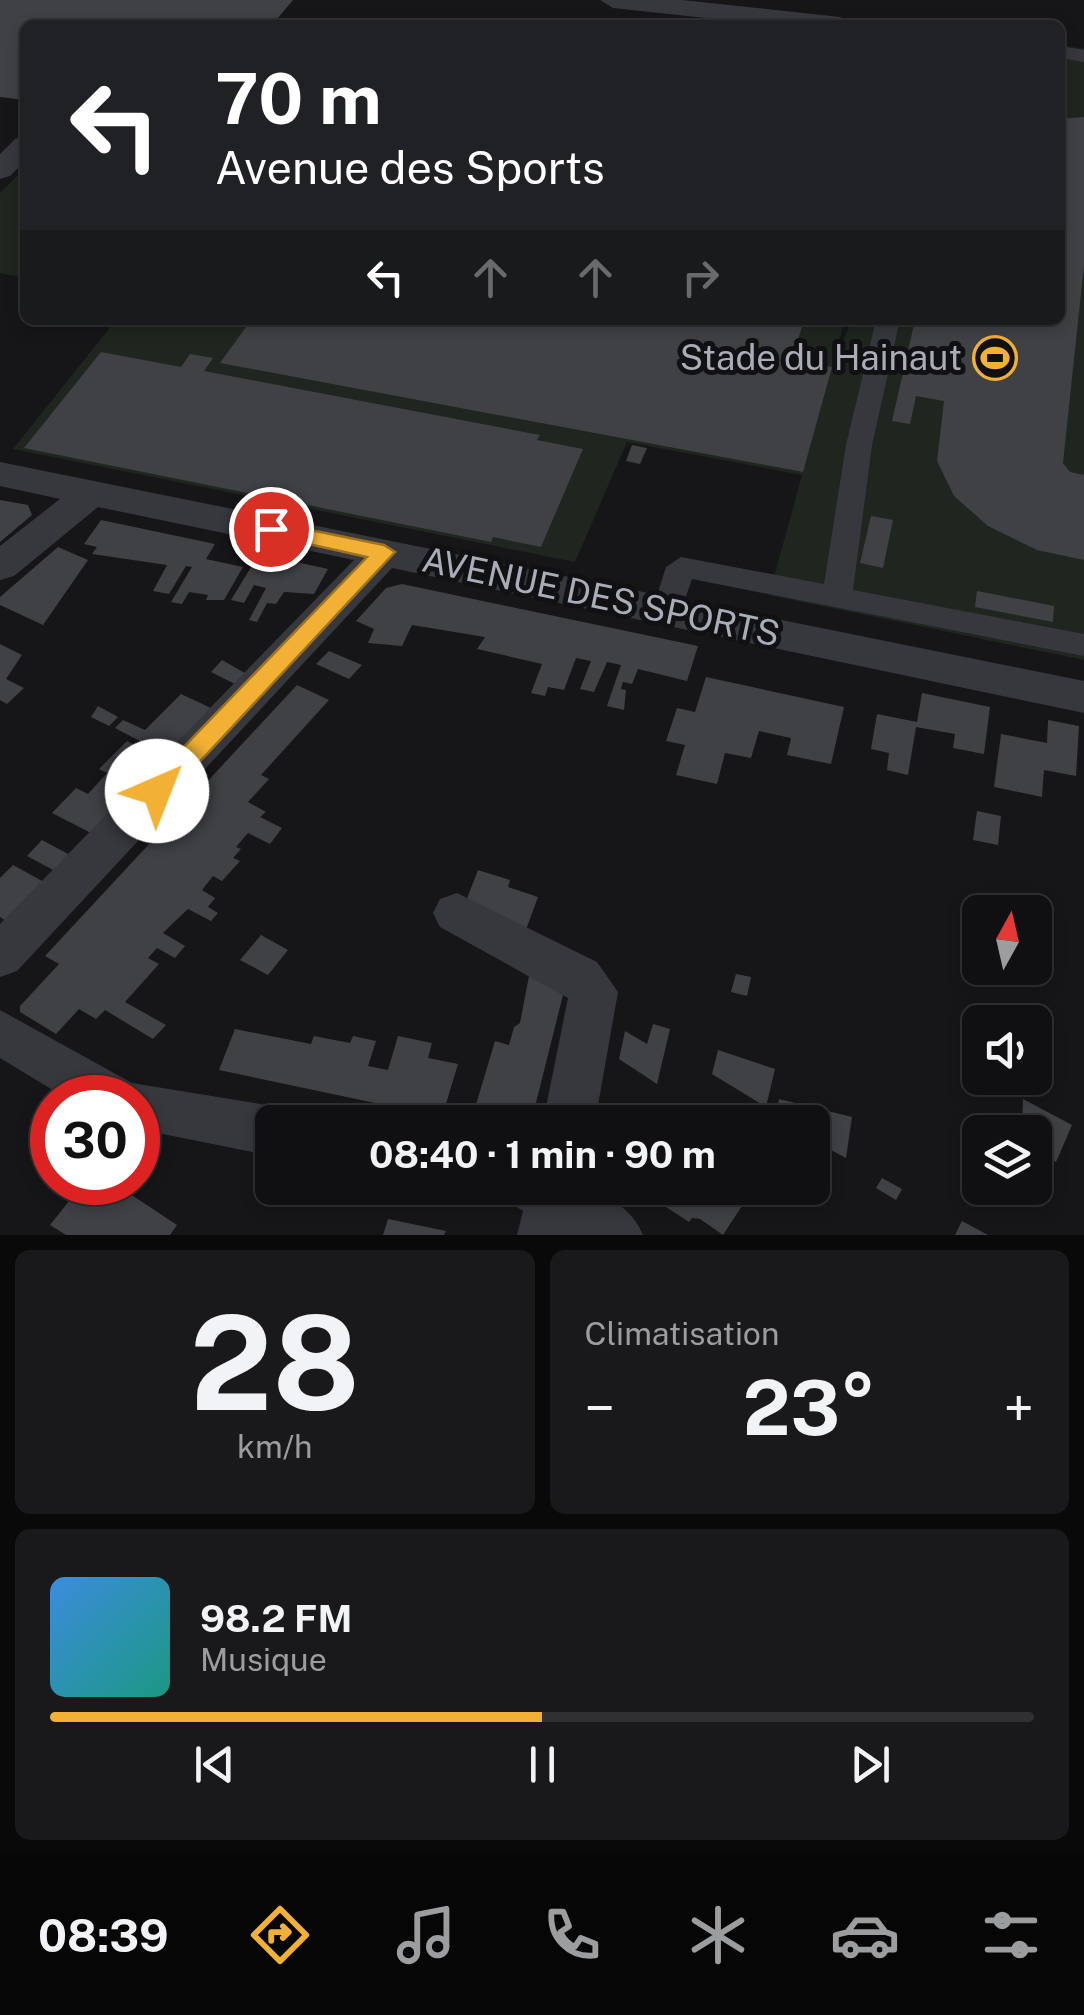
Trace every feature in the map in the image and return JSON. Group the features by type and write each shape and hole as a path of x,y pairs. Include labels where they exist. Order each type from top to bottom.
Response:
{"street":[{"path":"613,0 795,20"},
{"path":"0,170 20,150"},
{"path":"837,597 858,445 887,325"},
{"name":"AVENUE DES SPORTS","path":"0,474 1084,697"},
{"path":"0,566 92,492"},
{"path":"0,956 384,552"},
{"path":"667,611 681,567 1084,646"},
{"path":"457,913 580,977 594,992 596,1003 573,1105"},
{"path":"0,1032 73,1075"},
{"path":"160,1109 255,1129"},
{"path":"554,1205 616,1235"}],"shaded area":[{"path":"1065,46 1084,49 1084,660 769,595 802,475 627,442 575,562 13,449 112,325 843,325 836,357 850,325 1065,325"},
{"path":"20,173 20,277 0,273 0,193"}],"building":[{"path":"0,0 293,0 276,20 20,20 20,99 0,97"},
{"name":"Stade du Hainaut","path":"1084,117 1084,265 1063,463 1070,472 1084,475 1084,560 1037,550 988,526 954,496 937,461 944,401 916,396 910,424 892,421 914,325 1065,325 1065,119"},
{"path":"247,325 802,325 792,360 832,367 803,472 220,363"},
{"path":"101,352 181,367 190,354 213,358 204,371 540,435 537,440 583,449 541,547 493,537 491,542 24,448"},
{"path":"632,445 647,448 640,464 626,461"},
{"path":"0,500 28,505 32,515 0,542"},
{"path":"871,516 893,520 883,568 860,563"},
{"path":"101,520 215,544 206,559 243,567 224,600 206,600 208,595 189,592 182,604 171,602 192,567 186,566 169,594 153,591 167,565 92,554 97,547 84,544"},
{"path":"58,547 88,560 43,625 0,605 0,597"},
{"path":"259,554 328,569 314,594 284,592 276,604 267,603 257,622 249,620 266,588 254,585 244,603 231,600"},
{"path":"402,584 698,646 687,681 638,669 632,684 623,682 624,710 607,706 621,665 607,662 594,692 580,689 591,661 576,658 564,690 548,687 545,696 531,693 542,664 477,649 485,637 412,625 402,646 368,643 374,629 356,621 386,588"},
{"path":"977,591 1054,606 1053,622 975,607"},
{"path":"0,644 22,655 6,679 24,688 7,704 0,700"},
{"path":"329,651 362,665 349,679 316,664"},
{"path":"222,660 245,673 235,684 211,672"},
{"path":"706,677 844,707 831,764 787,755 791,738 759,731 751,758 725,753 717,784 676,775 685,745 666,741 677,708 695,712"},
{"path":"297,685 329,700 261,775 269,779 248,802 266,812 260,817 282,828 270,844 248,833 236,847 241,849 233,858 240,861 222,881 213,876 202,890 215,898 208,907 218,913 211,921 188,909 172,924 163,933 185,946 175,958 157,948 148,958 159,964 125,1002 166,1025 153,1039 105,1010 96,1019 79,1009 56,1034 20,1012 20,1006 59,964 45,956"},
{"path":"922,693 990,707 984,754 953,748 955,734 916,727 908,775 887,770 889,753 871,749 877,714 917,722"},
{"path":"181,694 211,708 166,755 115,728 123,720 145,730"},
{"path":"98,706 118,717 109,726 91,717"},
{"path":"1048,720 1079,726 1076,776 1044,770 1042,797 994,787 1001,734 1047,743"},
{"path":"127,741 163,759 91,833 52,813 76,788 88,794 107,773 99,769"},
{"path":"977,811 1001,816 998,845 973,840"},
{"path":"42,840 70,855 55,871 27,856"},
{"path":"13,865 44,882 6,921 0,917 0,878"},
{"path":"478,870 510,880 508,887 538,897 524,935 466,901"},
{"path":"261,935 288,950 268,975 240,960"},
{"path":"736,974 751,977 747,996 731,992"},
{"path":"529,976 562,979 558,992 563,995 536,1105 476,1105 495,1041 509,1045 514,1027 520,1023"},
{"path":"653,1024 670,1029 657,1084 619,1059 625,1031 647,1044"},
{"path":"235,1029 311,1044 314,1036 350,1043 353,1036 376,1041 368,1066 388,1070 398,1036 432,1043 428,1058 458,1064 446,1105 385,1105 219,1070"},
{"path":"718,1050 775,1069 766,1105 712,1074"},
{"path":"779,1099 803,1105 778,1105"},
{"path":"1023,1099 1072,1125 1056,1162 1052,1160 1052,1115 1023,1115"},
{"path":"830,1112 852,1117 846,1158 830,1150"},
{"path":"882,1178 902,1189 896,1200 876,1188"},
{"path":"66,1205 147,1205 177,1225 170,1235 66,1235 50,1225"},
{"path":"663,1205 743,1205 723,1235 700,1219 692,1218 689,1222"},
{"path":"388,1219 446,1231 444,1235 383,1235"},
{"path":"962,1221 988,1235 955,1235"}],"place":[{"name":"Stade du Hainaut","path":"995,358"}],"route":[{"path":"157,791 384,552 271,529"}]}
